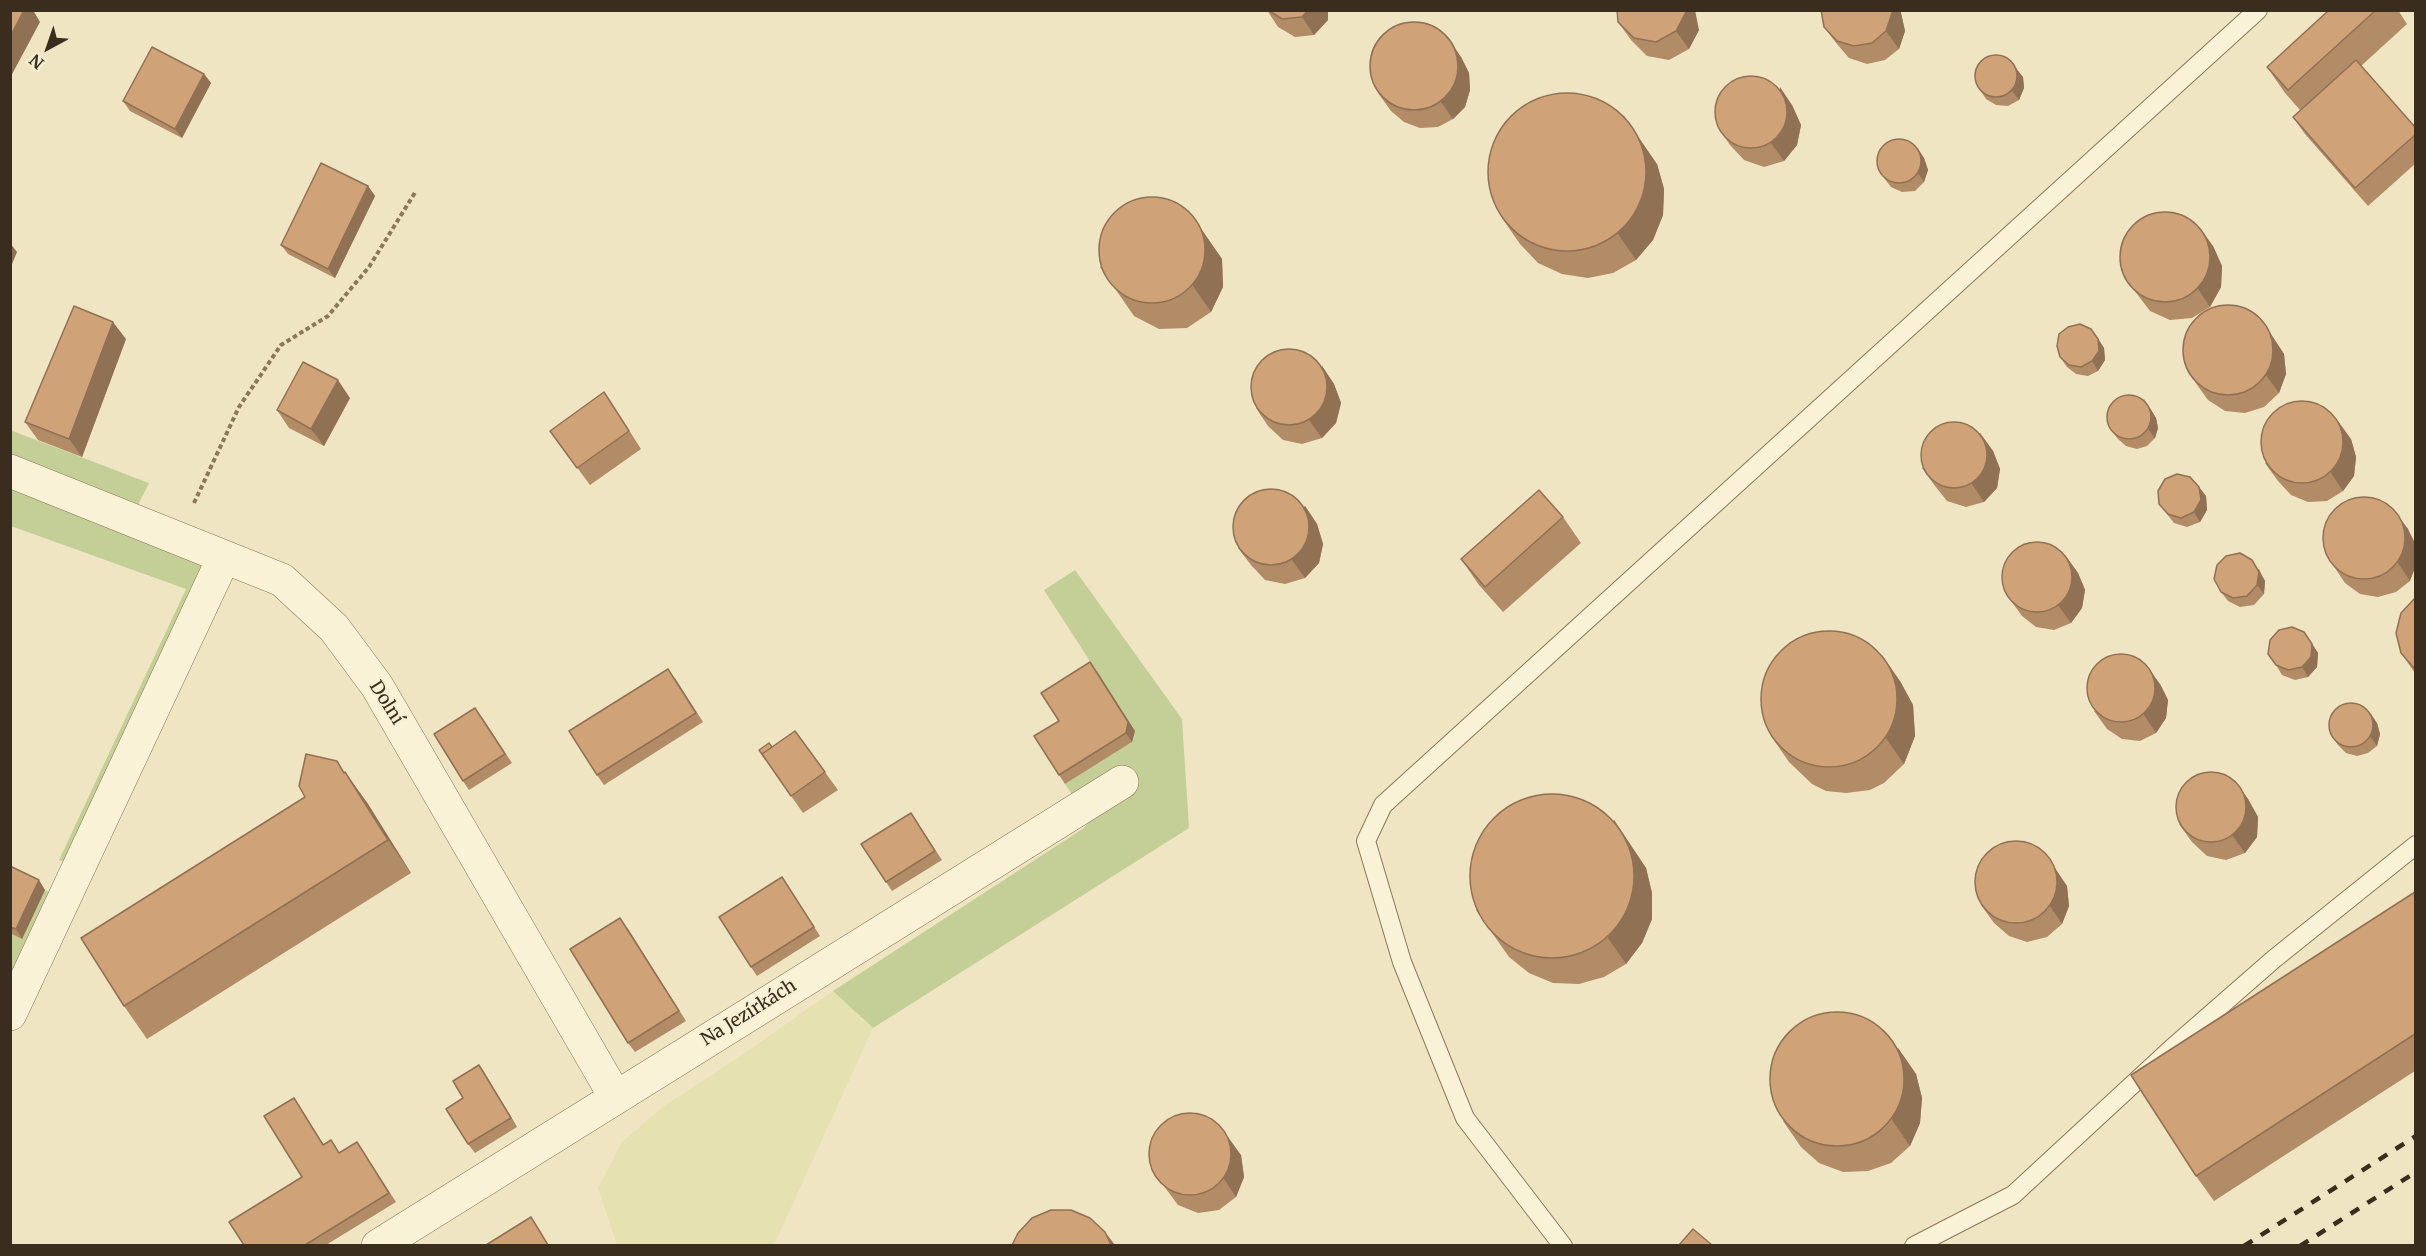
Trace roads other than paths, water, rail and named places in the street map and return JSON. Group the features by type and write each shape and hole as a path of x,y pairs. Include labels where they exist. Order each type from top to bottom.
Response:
{"street":[{"name":"Dolní","path":"10,471 282,580 334,628 377,686 615,1096"},
{"path":"10,1014 224,557"},
{"name":"Na Jezírkách","path":"378,1245 1122,782"}],"lane":[{"path":"1563,1245 1465,1118 1452,1087 1402,962 1366,841 1383,805 2258,10"},
{"path":"1914,1245 2013,1195 2180,1041 2274,959 2415,845"}],"railway":[{"path":"2244,1246 2416,1136"},
{"path":"2300,1246 2416,1172"}]}
